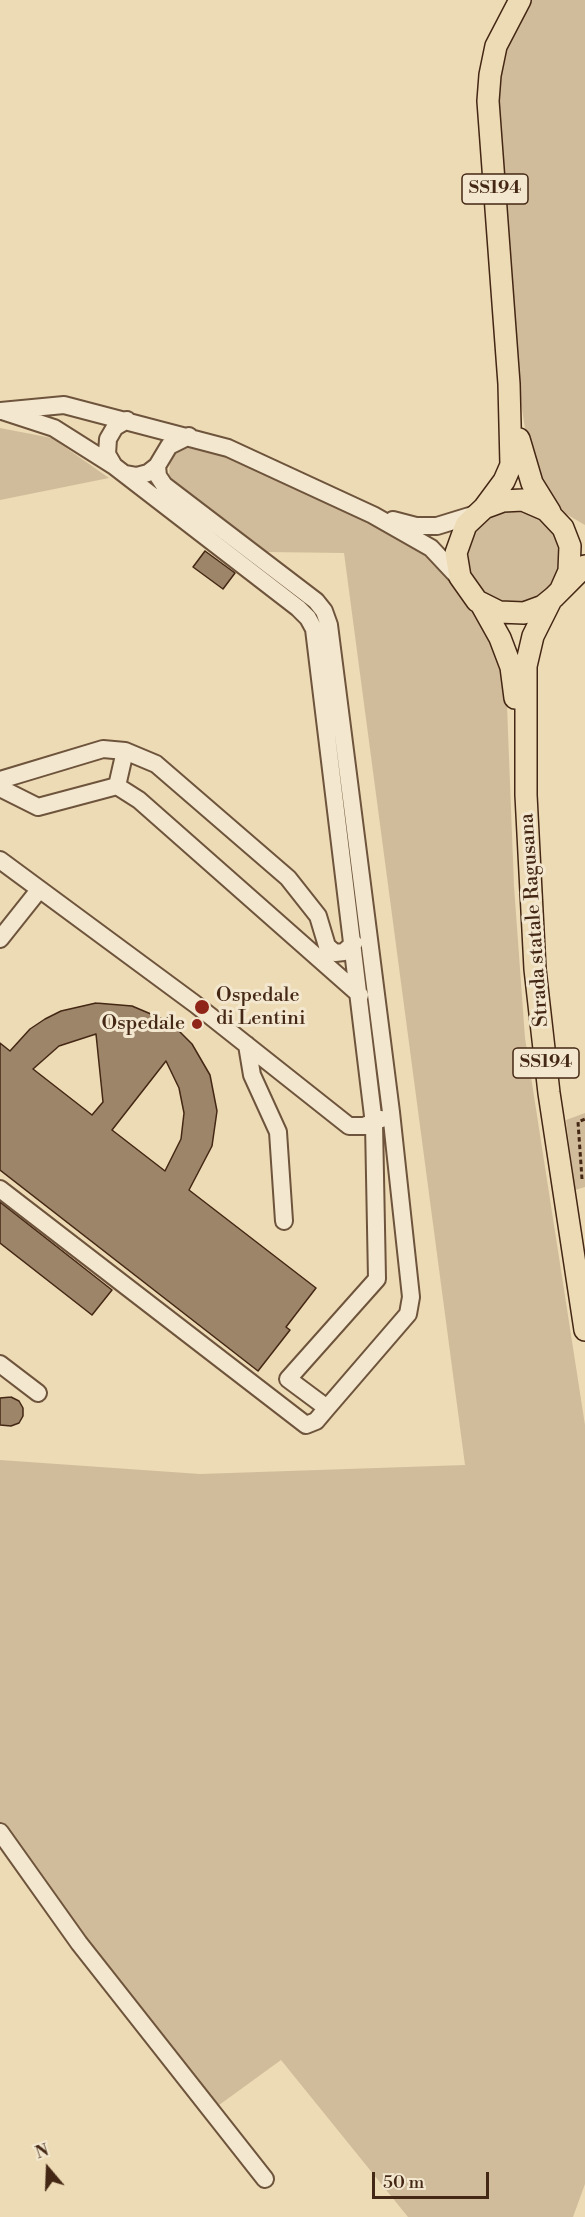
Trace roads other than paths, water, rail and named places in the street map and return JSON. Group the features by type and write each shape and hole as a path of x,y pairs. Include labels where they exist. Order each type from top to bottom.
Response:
{"main road":[{"name":"SS194","path":"509,384 488,101 496,46 520,0"},
{"path":"509,384 511,465 504,481 464,529 458,543 457,563 462,582 481,604 500,638 511,667 526,795"},
{"path":"509,384 524,460 532,483 565,532 571,551 569,571 533,636 526,666 526,795"},
{"path":"480,511 498,502 518,500 537,505 585,533"},
{"path":"481,604 499,612 514,614 534,610 556,594 585,566"},
{"name":"Strada statale Ragusana","path":"526,795 535,969 548,1082 585,1330"}],"street":[{"path":"0,411 64,405 228,448 373,515 431,548 462,582"},
{"path":"0,411 54,428 120,470 298,608 308,618 314,629 354,943 375,1148 377,1279 288,1379 327,1408"},
{"path":"127,420 115,427 108,440 107,454 120,470 137,476 148,473 169,447 189,436"},
{"path":"0,1189 306,1425 316,1421 408,1314 411,1297 391,1112 329,625 324,611 316,601 164,485 158,476 163,442 156,428"},
{"path":"373,515 416,526 436,526 480,511"},
{"path":"0,780 103,749 125,751 156,764 288,878 318,916 327,946 335,953 344,952 354,943"},
{"path":"117,786 125,751"},
{"path":"0,788 38,807 117,786 139,800 360,995"},
{"path":"0,860 247,1045 375,1148"},
{"path":"0,939 39,890"},
{"path":"304,947 314,946 323,936"},
{"path":"247,1045 252,1075 278,1132 284,1221"},
{"path":"349,1126 374,1124 391,1112"},
{"path":"375,1165 384,1160 397,1166"},
{"path":"0,1364 38,1393"},
{"path":"0,1832 79,1943 265,2179"}],"place":[{"name":"Ospedale di Lentini","path":"202,1007"},
{"name":"Ospedale","path":"197,1024"}]}
